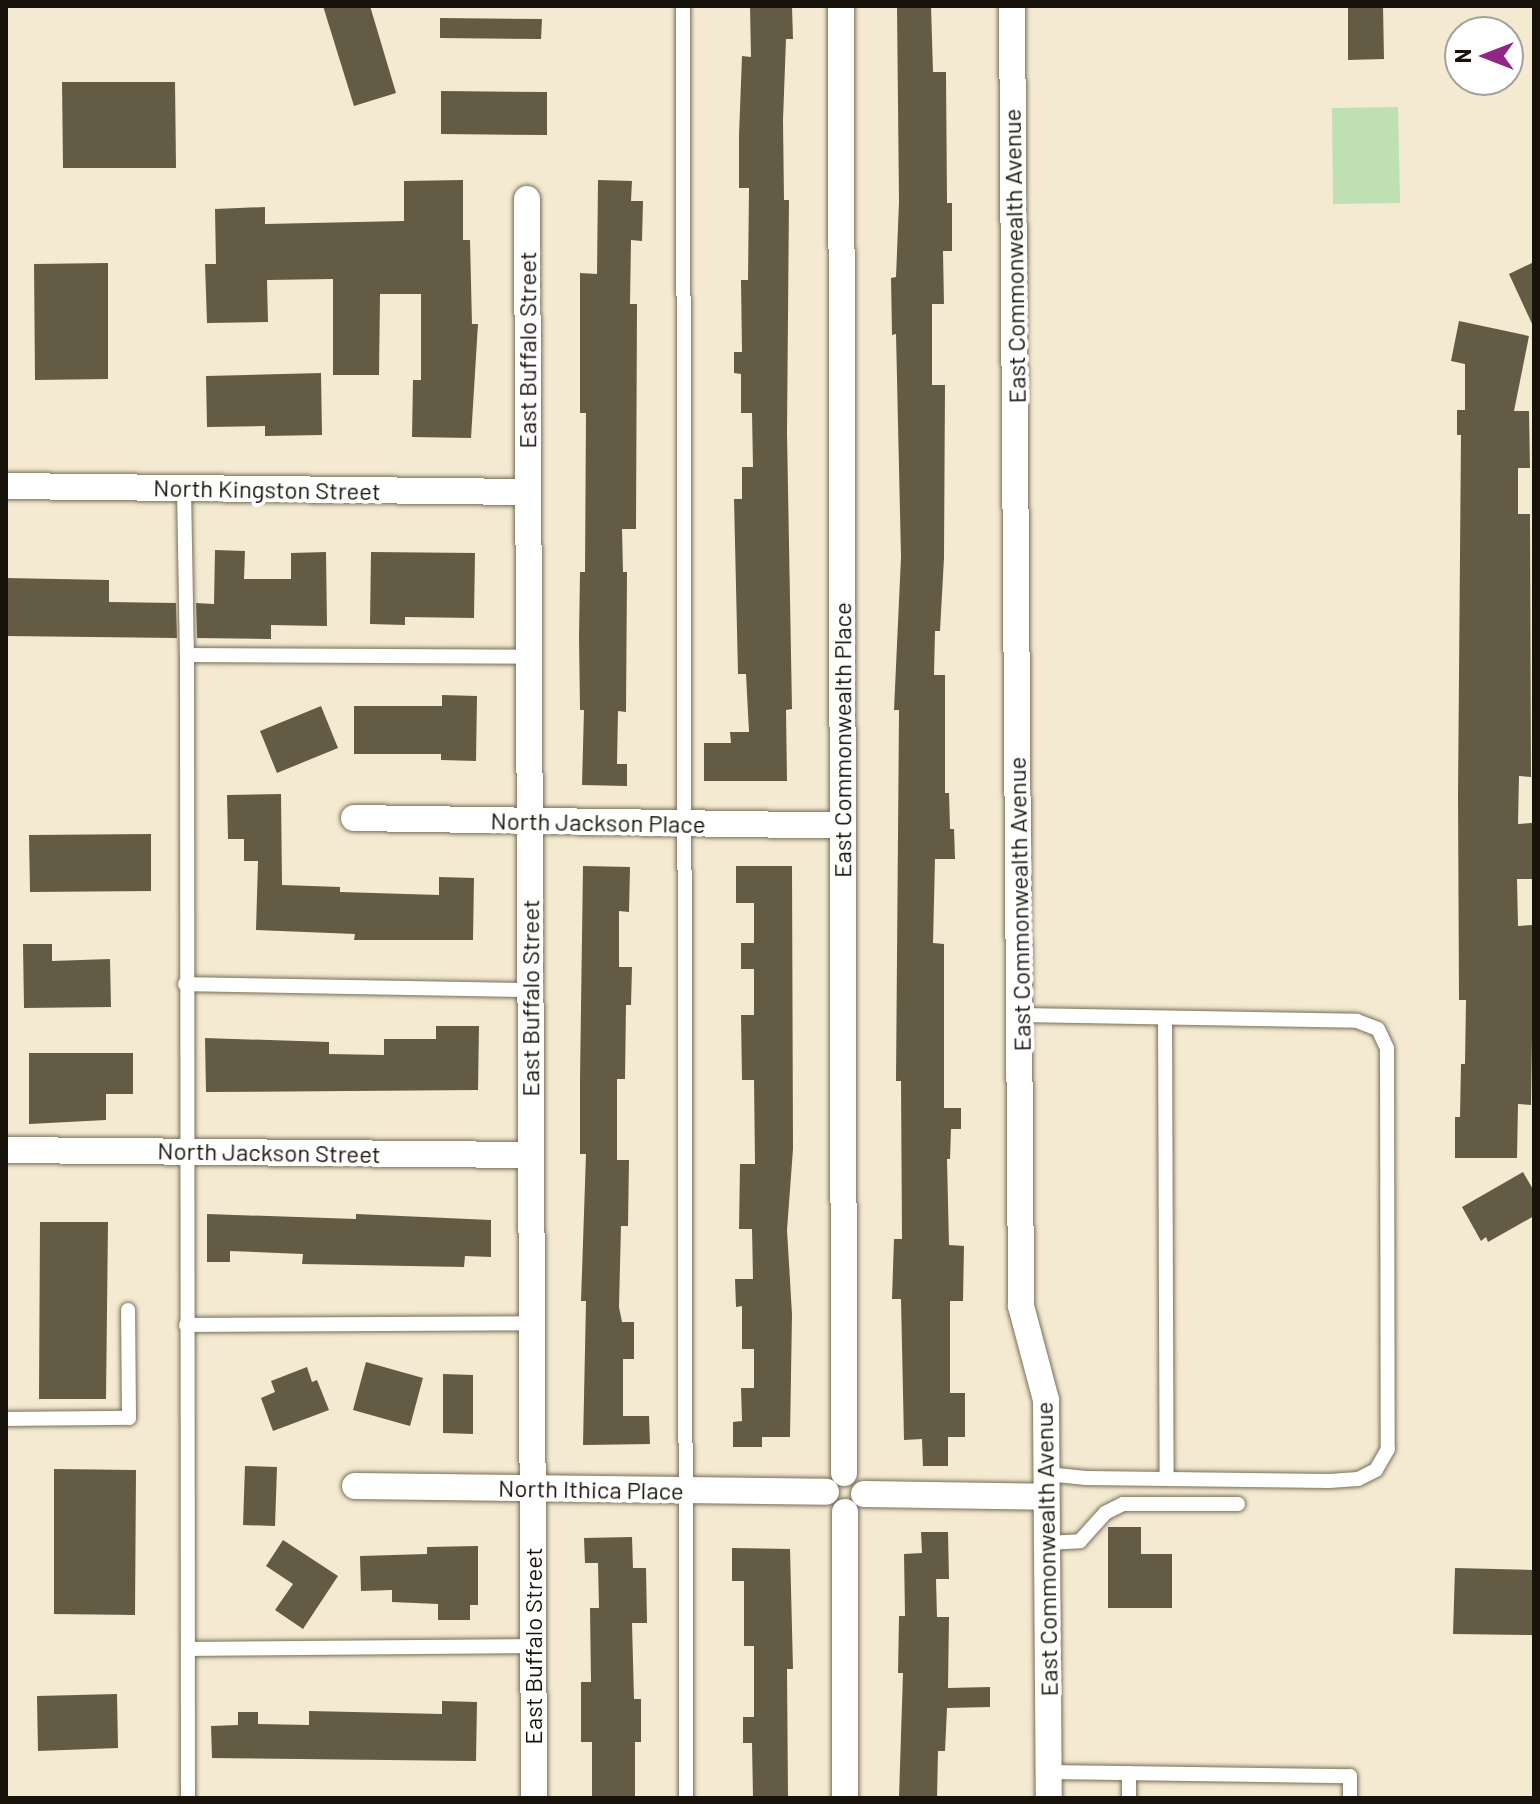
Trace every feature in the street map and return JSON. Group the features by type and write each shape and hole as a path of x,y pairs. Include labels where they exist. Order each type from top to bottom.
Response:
{"street":[{"name":"East Commonwealth Place","path":"841,6 844,1473"},
{"name":"East Commonwealth Avenue","path":"1012,6 1021,1306 1046,1400 1049,1798"},
{"name":"East Buffalo Street","path":"527,199 534,1798"},
{"name":"North Kingston Street","path":"6,486 528,492"},
{"name":"North Jackson Place","path":"354,818 842,826"},
{"name":"North Jackson Street","path":"6,1150 531,1155"},
{"path":"845,1798 855,1503 857,1477 844,1473 833,1478 826,1492 832,1507 855,1503 1046,1485"},
{"name":"North Ithica Place","path":"355,1486 826,1492"}],"lane":[{"path":"683,6 688,1491 686,1798"},
{"path":"184,488 187,655 188,1798"},
{"path":"187,655 529,657"},
{"path":"185,984 530,990"},
{"path":"1021,1015 1357,1021 1378,1029 1387,1048 1388,1449 1376,1470 1358,1479 1086,1478 1046,1485"},
{"path":"1165,1018 1167,1478"},
{"path":"6,1419 129,1418 128,1310"},
{"path":"186,1325 532,1323"},
{"path":"1047,1543 1080,1541 1105,1513 1123,1504 1238,1504"},
{"path":"188,1649 533,1646"},
{"path":"1048,1772 1350,1776 1350,1798"},
{"path":"1129,1773 1129,1798"}],"green space":[{"path":"1398,107 1400,203 1333,204 1332,108"}],"building":[{"path":"323,6 370,6 396,93 354,106"},
{"path":"750,6 792,6 793,39 786,39 783,120 784,200 789,200 787,433 792,709 786,710 787,781 704,781 704,743 731,743 730,732 749,732 746,674 738,674 734,499 742,499 742,467 753,467 752,413 741,413 741,374 734,373 734,352 742,352 741,280 748,280 749,188 739,188 739,135 742,56 751,57"},
{"path":"897,6 931,6 933,72 946,72 947,203 952,203 952,251 943,251 944,304 932,304 932,385 945,385 944,558 940,631 935,631 934,675 945,675 945,793 949,793 955,859 935,859 933,943 944,944 944,1108 961,1108 961,1129 951,1129 950,1159 947,1159 949,1245 964,1246 963,1301 950,1301 950,1393 965,1393 965,1437 948,1437 948,1466 923,1466 922,1439 904,1440 901,1299 892,1299 894,1239 902,1239 901,1081 896,1081 899,710 894,710 901,557 896,334 892,335 891,278 896,277 899,202"},
{"path":"1348,6 1383,6 1384,59 1348,60"},
{"path":"440,18 542,19 541,39 440,38"},
{"path":"62,82 175,82 176,168 63,168"},
{"path":"441,91 547,92 547,135 441,134"},
{"path":"463,180 463,240 470,240 472,324 478,324 471,438 412,437 413,380 421,380 421,294 380,294 379,375 333,375 333,279 267,280 268,322 207,323 205,264 216,264 215,209 265,207 265,224 404,221 404,181"},
{"path":"598,180 632,181 631,201 643,201 642,241 631,240 630,304 637,304 636,529 622,529 623,572 627,572 626,712 618,711 617,764 627,764 627,786 582,785 584,710 580,710 579,637 580,572 585,572 586,413 580,413 580,273 597,274"},
{"path":"1534,262 1534,328 1509,274"},
{"path":"108,263 108,379 35,380 34,264"},
{"path":"1459,321 1529,336 1514,411 1529,411 1530,468 1518,468 1518,514 1530,514 1531,777 1519,776 1518,824 1532,823 1532,879 1517,879 1518,926 1532,925 1533,968 1531,1105 1518,1104 1517,1158 1455,1158 1455,1117 1460,1117 1461,1064 1465,1064 1466,1000 1459,1000 1461,435 1457,435 1457,410 1465,410 1465,364 1451,361"},
{"path":"321,373 322,435 265,436 265,426 207,427 206,376"},
{"path":"215,550 245,551 244,579 291,579 291,553 326,552 327,626 271,625 271,639 197,638 196,603 214,604"},
{"path":"371,552 475,553 474,618 405,617 405,625 370,624"},
{"path":"6,578 109,580 109,602 176,603 177,638 6,636"},
{"path":"442,695 477,696 476,761 441,760 441,754 354,754 354,706 442,706"},
{"path":"321,706 338,748 277,773 260,731"},
{"path":"281,794 282,885 340,887 340,892 439,895 439,877 474,878 473,940 354,940 355,934 256,930 258,861 244,861 244,839 228,839 227,795"},
{"path":"151,834 151,891 30,892 29,835"},
{"path":"583,866 630,867 629,912 619,911 619,967 632,967 631,1005 626,1005 625,1079 617,1079 617,1160 629,1160 628,1226 621,1226 619,1307 622,1322 634,1322 634,1359 623,1359 623,1416 649,1416 650,1444 583,1445 586,1301 581,1301 586,1154 580,1154 580,1079"},
{"path":"736,866 792,866 793,1149 787,1230 792,1314 790,1437 762,1437 762,1447 733,1447 733,1422 742,1421 741,1388 754,1388 754,1349 742,1349 742,1306 736,1307 735,1279 753,1279 752,1229 739,1229 740,1164 755,1164 754,1080 742,1080 741,1015 754,1015 754,969 741,969 741,943 754,943 754,903 736,903"},
{"path":"23,944 52,944 52,961 110,959 111,1007 24,1008"},
{"path":"436,1026 479,1026 478,1090 206,1092 205,1038 329,1042 329,1054 384,1055 384,1039 436,1039"},
{"path":"29,1053 133,1053 133,1094 106,1094 106,1120 29,1124"},
{"path":"1523,1172 1534,1191 1534,1216 1488,1242 1486,1237 1481,1241 1462,1207"},
{"path":"207,1214 356,1219 356,1214 491,1220 491,1257 465,1256 464,1267 302,1264 303,1254 230,1251 230,1262 207,1262"},
{"path":"40,1222 108,1222 106,1399 39,1399"},
{"path":"366,1362 423,1378 410,1426 353,1410"},
{"path":"307,1367 312,1382 317,1380 329,1410 273,1431 261,1398 275,1392 271,1381"},
{"path":"443,1374 473,1375 473,1434 443,1433"},
{"path":"245,1466 277,1467 275,1526 243,1525"},
{"path":"54,1469 136,1470 135,1615 54,1614"},
{"path":"1108,1527 1141,1527 1141,1554 1172,1554 1172,1608 1108,1608"},
{"path":"921,1532 948,1532 949,1579 936,1579 937,1617 949,1617 948,1688 990,1687 990,1707 947,1708 945,1751 938,1751 937,1798 899,1798 903,1673 898,1673 899,1616 905,1616 904,1554 922,1553"},
{"path":"632,1537 633,1568 646,1568 647,1623 632,1623 634,1699 641,1699 641,1742 635,1742 635,1798 592,1798 592,1742 581,1742 581,1682 591,1682 590,1608 599,1608 598,1563 585,1563 584,1538"},
{"path":"283,1540 338,1576 303,1629 275,1610 293,1584 266,1566"},
{"path":"478,1546 478,1605 470,1605 470,1620 438,1620 438,1604 392,1602 392,1590 361,1591 360,1556 427,1554 427,1547"},
{"path":"732,1548 790,1549 793,1669 787,1669 788,1798 753,1798 752,1743 743,1743 743,1717 754,1717 754,1646 744,1646 744,1581 732,1581"},
{"path":"1455,1568 1534,1570 1534,1635 1453,1634"},
{"path":"117,1694 118,1748 38,1751 37,1696"},
{"path":"442,1701 477,1702 476,1761 212,1758 211,1726 238,1725 238,1712 258,1712 258,1724 309,1725 309,1711 442,1714"}]}
